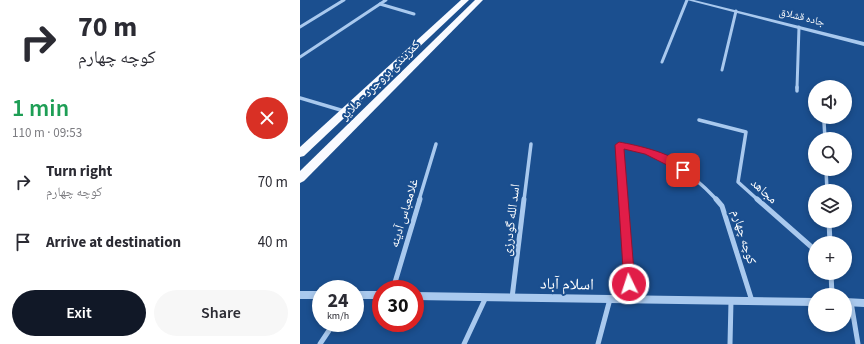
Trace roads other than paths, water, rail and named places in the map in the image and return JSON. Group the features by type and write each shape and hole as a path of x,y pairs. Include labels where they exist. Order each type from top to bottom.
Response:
{"highway":[{"path":"300,153 465,0"},
{"name":"کمربندی بروجرد - ملایر","path":"300,178 479,0"}],"street":[{"path":"300,27 344,0"},
{"path":"300,57 386,0"},
{"path":"662,62 688,0"},
{"name":"جاده قشلاق","path":"688,0 864,44"},
{"path":"380,4 414,14"},
{"path":"722,70 736,11"},
{"path":"797,90 799,27"},
{"path":"300,98 345,111"},
{"name":"مجاهد","path":"699,120 746,132 738,182 808,244"},
{"name":"غلامعباس آدینه","path":"396,280 436,144"},
{"name":"اسد الله گودرزی","path":"512,298 531,144"},
{"name":"کوچه چهارم","path":"630,300 619,145 647,151 674,163 701,183 722,206 752,301"},
{"path":"300,295 312,295"},
{"name":"اسلام آباد","path":"424,296 808,302"},
{"path":"464,344 486,297"},
{"path":"598,344 610,299"},
{"path":"730,344 731,301"},
{"path":"852,302 864,303"},
{"path":"852,319 858,344"},
{"path":"320,344 328,332"}]}
